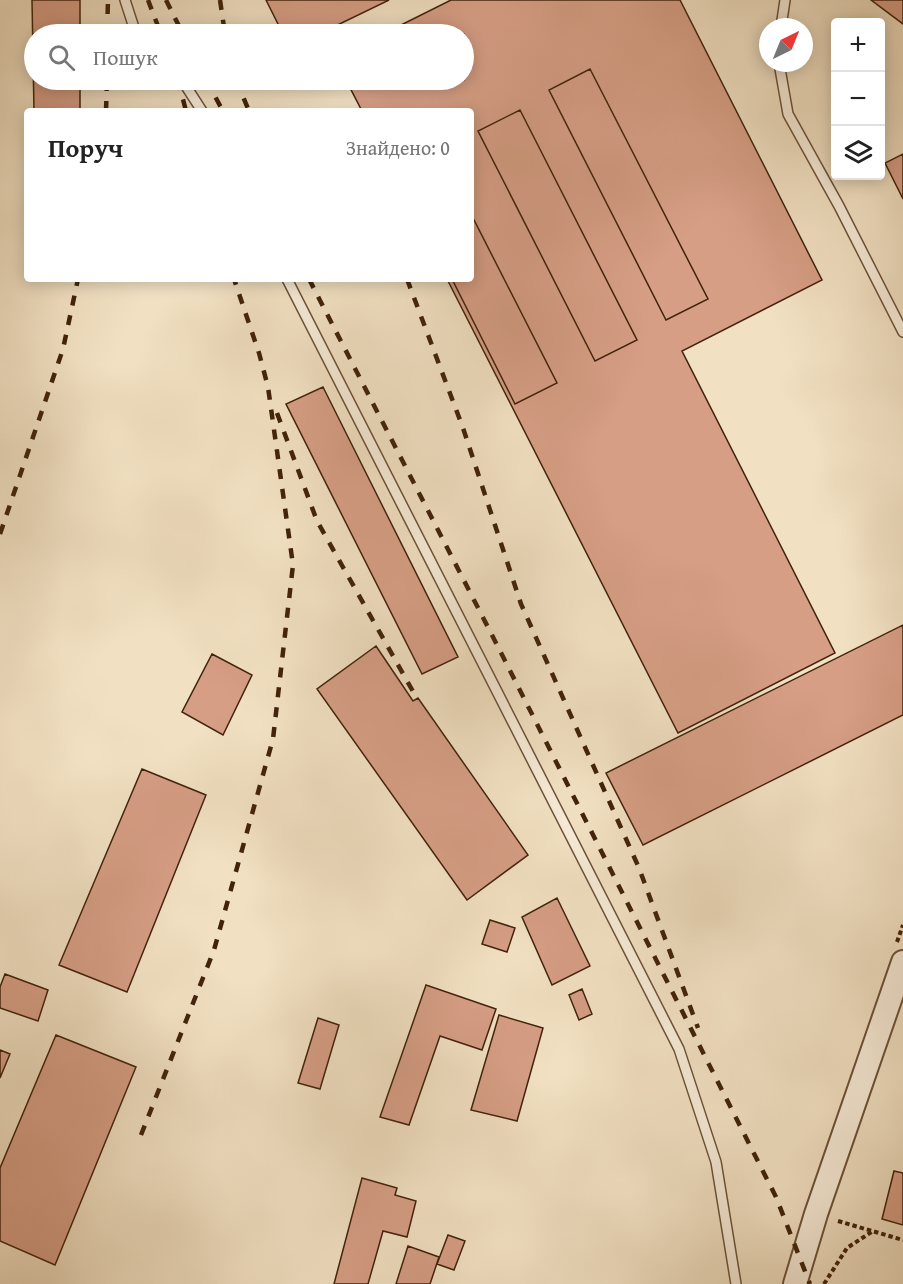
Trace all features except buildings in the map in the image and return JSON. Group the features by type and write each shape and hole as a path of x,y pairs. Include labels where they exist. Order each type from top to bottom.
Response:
{"street":[{"path":"795,1284 816,1214 903,962"}],"lane":[{"path":"125,0 133,24"},
{"path":"782,18 785,0"},
{"path":"781,72 788,114 839,206 903,332"},
{"path":"188,90 199,108"},
{"path":"289,282 679,1049 716,1162 736,1284"}],"path":[{"path":"816,1214 903,1240"},
{"path":"824,1284 847,1248 873,1231"}],"railway":[{"path":"107,24 108,0"},
{"path":"148,0 157,24"},
{"path":"166,0 178,24"},
{"path":"220,0 224,24"},
{"path":"106,108 107,90"},
{"path":"181,90 185,108"},
{"path":"211,90 221,108"},
{"path":"240,90 248,108"},
{"path":"0,534 63,349 77,282"},
{"path":"141,1135 214,950 273,739 293,565 268,387 235,282"},
{"path":"311,282 776,1197 810,1284"},
{"path":"408,282 463,428 521,604 639,868 698,1028"},
{"path":"277,413 317,521 415,695"}]}
